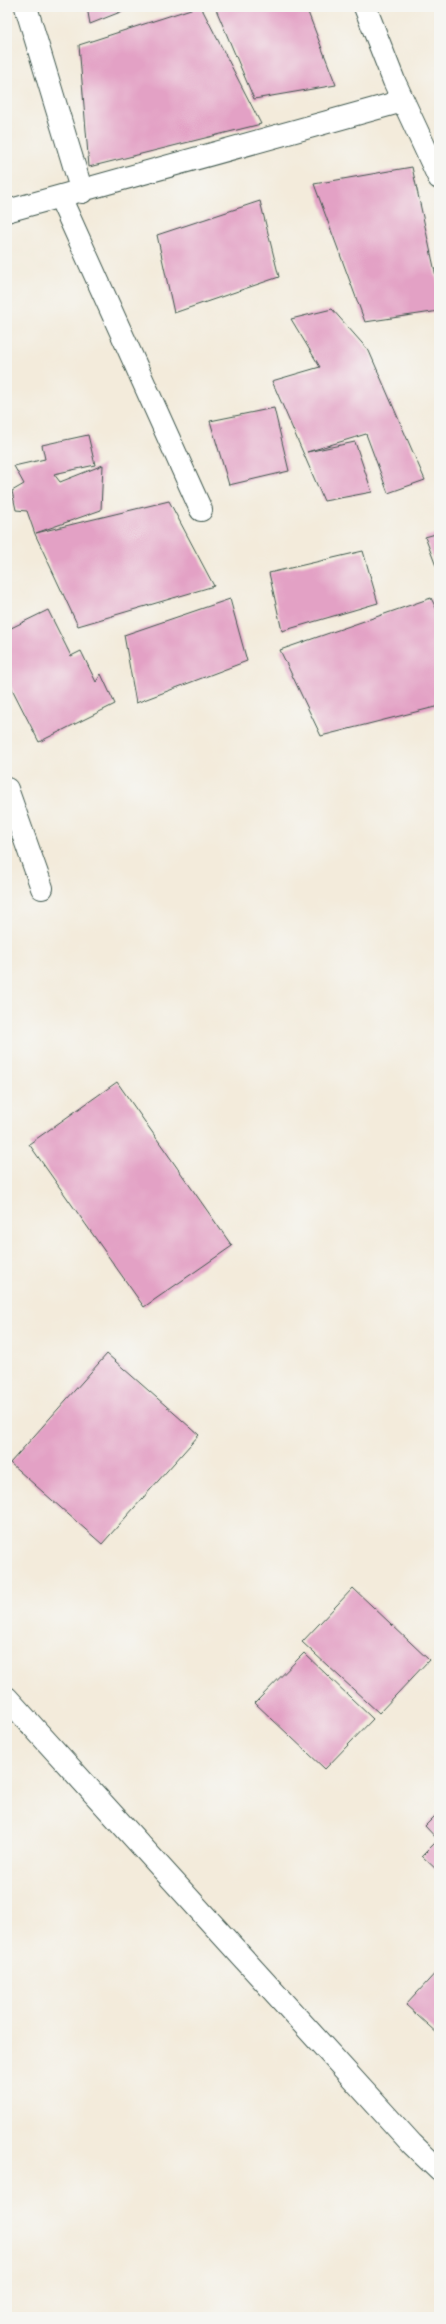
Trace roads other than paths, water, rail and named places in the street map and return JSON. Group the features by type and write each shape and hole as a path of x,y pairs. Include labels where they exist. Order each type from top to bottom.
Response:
{"street":[{"path":"26,7 82,192"},
{"path":"365,7 403,101 439,178"},
{"path":"7,211 82,192 403,101"},
{"path":"60,197 201,510"},
{"path":"7,789 42,888"},
{"path":"7,1698 412,2144 439,2170"}]}
